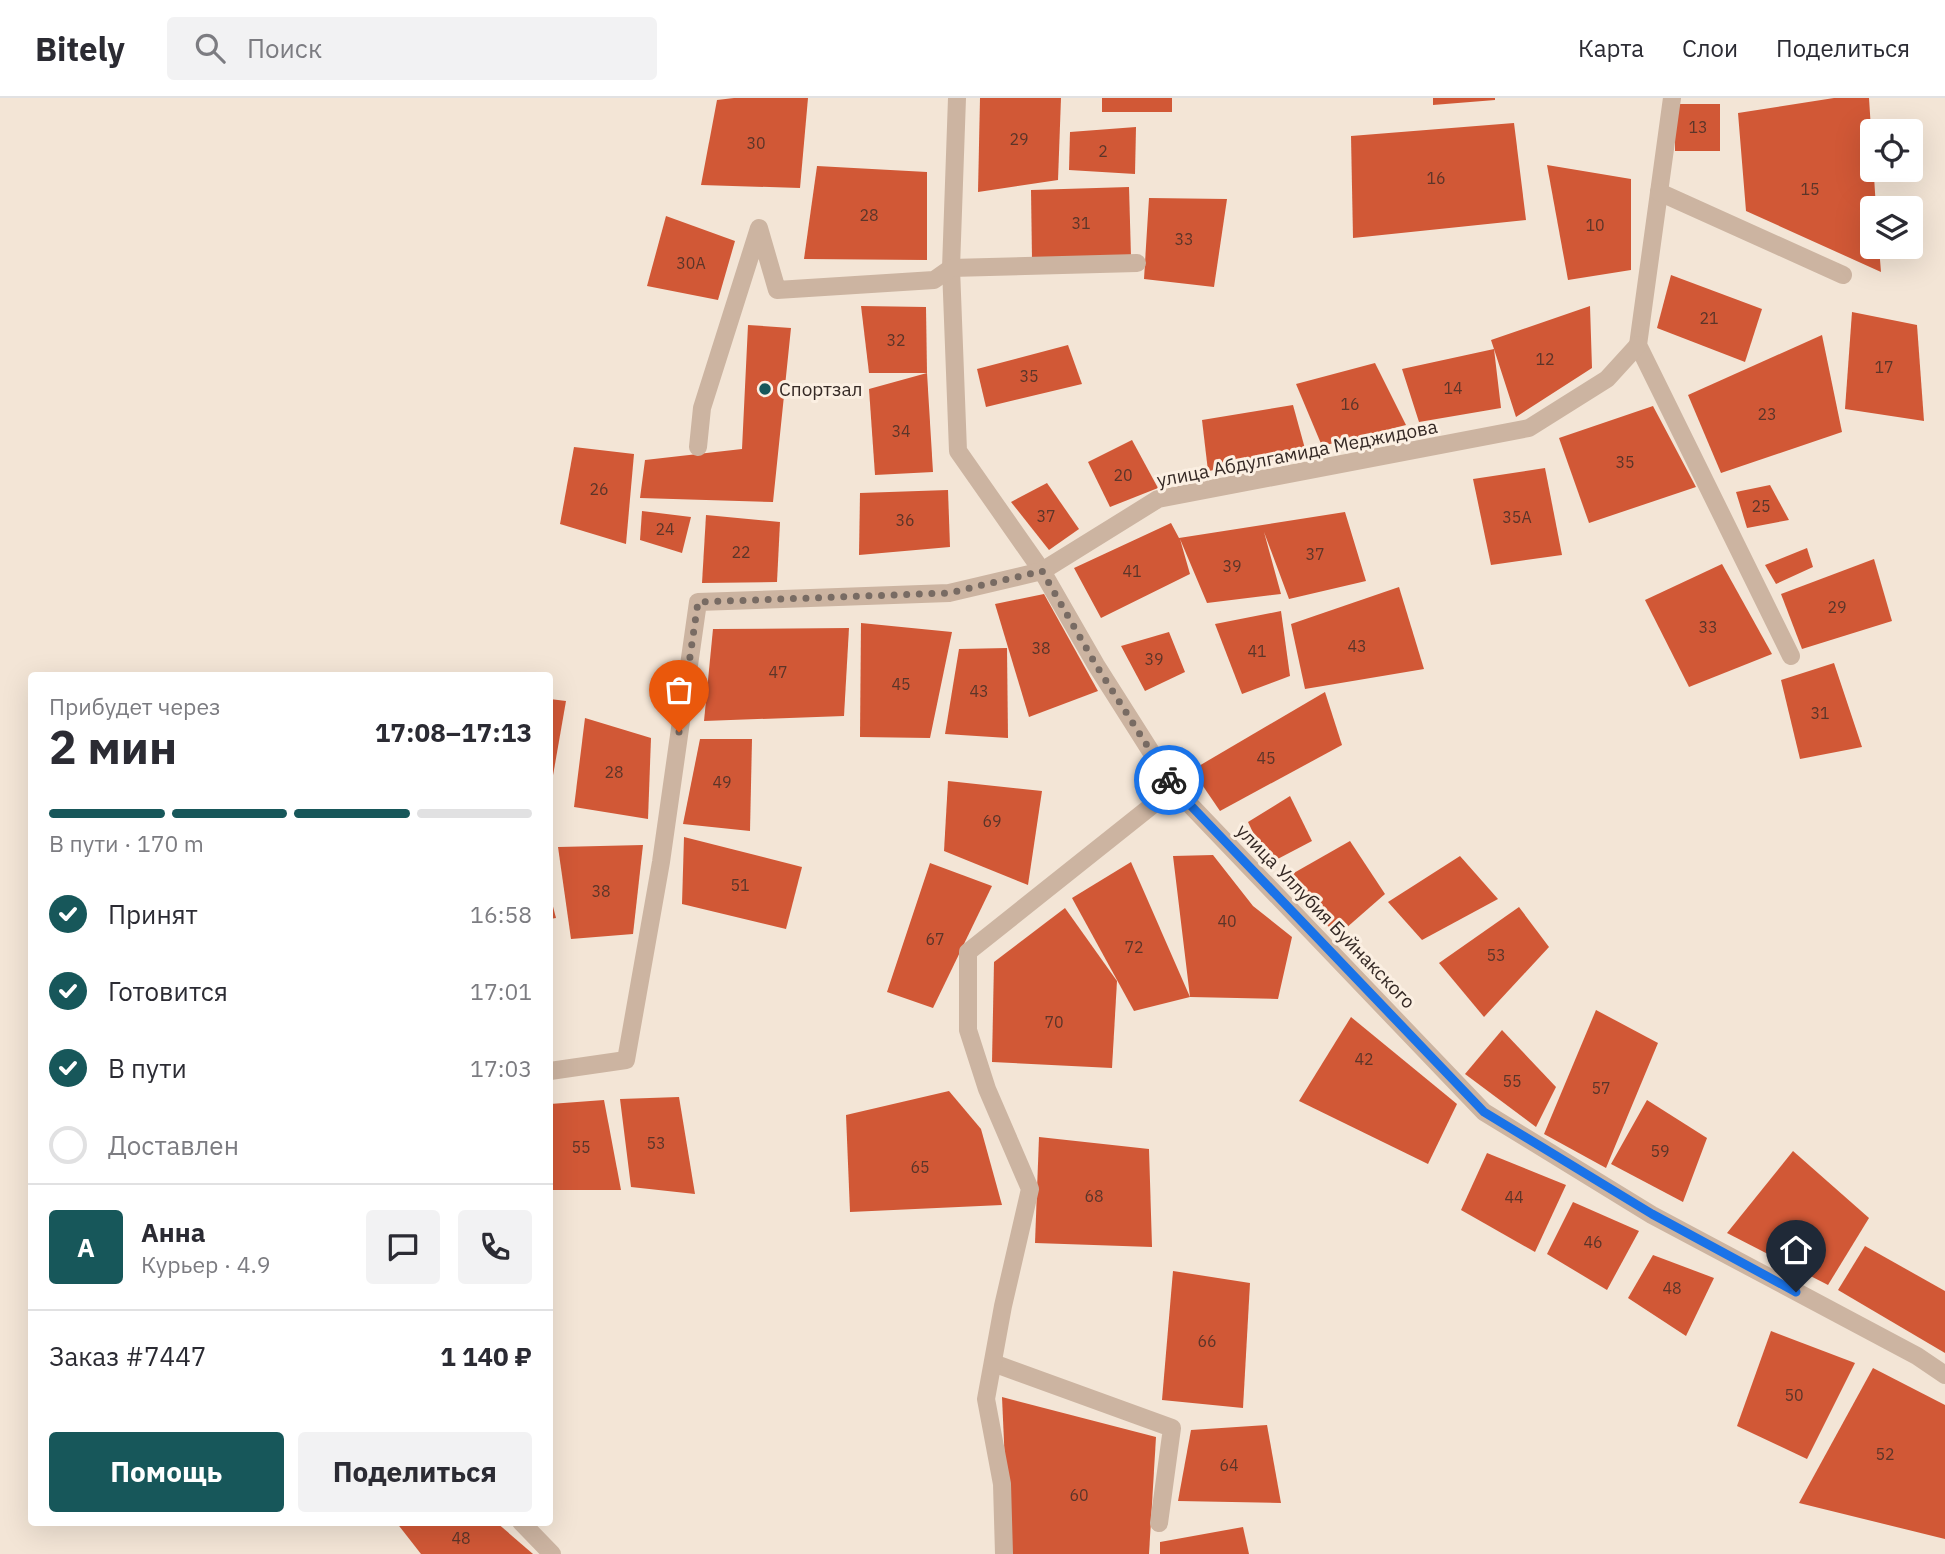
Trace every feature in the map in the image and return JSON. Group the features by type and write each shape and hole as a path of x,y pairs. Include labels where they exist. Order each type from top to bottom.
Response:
{"street":[{"name":"улица Уллубия Буйнакского","path":"957,98 951,268 958,451 1042,571 1096,665 1174,788 1484,1112 1652,1214 1917,1356 1945,1375"},
{"path":"1672,98 1638,345 1791,656"},
{"path":"1660,192 1843,275"},
{"path":"698,447 702,408 759,228 777,290 934,280 951,268 1137,263"},
{"name":"улица Абдулгамида Меджидова","path":"553,1071 626,1060 661,862 698,602 949,593 1042,571 1158,499 1529,428 1607,379 1638,345"},
{"path":"1004,1554 1002,1484 986,1399 1030,1189 986,1089 968,1030 968,952 1174,788"},
{"path":"993,1363 1172,1428 1159,1524"},
{"path":"525,1526 552,1554"}],"building":[{"path":"808,98 800,188 701,185 717,100"},
{"path":"980,98 1061,98 1058,180 978,192"},
{"path":"1102,98 1172,98 1172,112 1102,112"},
{"path":"1433,98 1495,98 1495,100 1433,105"},
{"path":"1834,98 1869,98 1870,119 1860,119 1860,182 1874,182 1875,196 1860,196 1860,259 1880,259 1881,272 1746,211 1738,113"},
{"path":"1675,104 1720,104 1720,151 1675,151"},
{"path":"1514,123 1526,220 1353,238 1351,136"},
{"path":"1136,127 1135,174 1069,170 1070,132"},
{"path":"1547,165 1631,179 1631,270 1568,280"},
{"path":"817,166 927,172 927,260 804,259"},
{"path":"1129,187 1131,257 1032,259 1031,190"},
{"path":"1149,198 1227,199 1214,287 1144,279"},
{"path":"666,216 735,241 718,300 647,286"},
{"path":"1671,275 1762,309 1745,362 1657,328"},
{"path":"861,306 926,307 927,373 869,373"},
{"path":"1590,306 1592,368 1516,417 1491,340"},
{"path":"1852,312 1917,325 1924,421 1845,409"},
{"name":"Спортзал","path":"748,325 791,328 773,502 640,498 645,460 742,449"},
{"path":"1822,335 1842,432 1721,473 1688,395"},
{"path":"1068,345 1082,384 986,407 977,369"},
{"path":"1494,349 1501,408 1419,422 1402,369"},
{"path":"1375,363 1406,425 1322,446 1296,384"},
{"path":"927,373 933,472 875,475 869,389"},
{"path":"1293,405 1307,456 1208,471 1202,420"},
{"path":"1653,406 1696,487 1589,523 1559,438"},
{"path":"1132,440 1158,488 1110,507 1088,462"},
{"path":"574,447 634,454 626,544 560,524"},
{"path":"1545,468 1562,555 1491,565 1473,479"},
{"path":"1047,483 1079,529 1049,550 1011,502"},
{"path":"1770,485 1789,520 1747,528 1736,492"},
{"path":"948,490 950,547 859,555 860,493"},
{"path":"642,511 691,517 682,553 640,540"},
{"path":"1345,512 1366,581 1289,599 1264,532 1281,594 1207,603 1180,539 1190,574 1101,618 1074,568 1171,523 1179,538"},
{"path":"706,515 780,522 777,582 702,583"},
{"path":"1807,548 1813,567 1776,584 1765,565"},
{"path":"1874,559 1892,621 1802,649 1781,594"},
{"path":"1722,564 1772,654 1689,687 1645,600"},
{"path":"1399,587 1424,669 1305,689 1291,624"},
{"path":"1044,594 1098,691 1029,717 995,604"},
{"path":"1281,611 1290,676 1242,694 1215,624"},
{"path":"861,623 952,632 930,738 860,737"},
{"path":"849,628 844,716 704,721 713,629"},
{"path":"1169,632 1185,672 1145,691 1121,646"},
{"path":"1007,648 1008,738 945,734 959,649"},
{"path":"1834,663 1862,747 1800,759 1781,680"},
{"path":"1325,692 1342,745 1220,811 1192,770"},
{"path":"553,699 566,701 553,776"},
{"path":"585,718 651,738 648,819 574,807"},
{"path":"700,739 752,739 750,831 683,824"},
{"path":"948,781 1042,791 1028,885 944,851"},
{"path":"1290,796 1312,841 1268,864 1248,822"},
{"path":"684,837 802,867 786,929 682,904"},
{"path":"1350,841 1385,894 1337,936 1285,878"},
{"path":"643,845 633,934 571,939 558,847"},
{"path":"1213,855 1253,906 1292,937 1278,999 1190,997 1173,856"},
{"path":"1460,856 1498,899 1422,940 1388,902"},
{"path":"1131,862 1190,997 1134,1011 1072,898"},
{"path":"930,863 992,886 933,1008 887,992"},
{"path":"1519,907 1549,947 1484,1017 1439,963"},
{"path":"1065,908 1117,981 1112,1068 992,1062 994,962"},
{"path":"1596,1010 1658,1043 1606,1168 1544,1134"},
{"path":"1351,1017 1457,1104 1428,1164 1299,1101"},
{"path":"1502,1030 1556,1087 1536,1127 1465,1074"},
{"path":"949,1091 981,1129 1002,1205 850,1212 846,1115"},
{"path":"679,1097 695,1194 631,1187 620,1099"},
{"path":"604,1100 621,1190 553,1190 553,1104"},
{"path":"1647,1100 1707,1138 1683,1202 1611,1164"},
{"path":"1039,1137 1149,1149 1152,1247 1035,1243"},
{"path":"1793,1151 1869,1218 1828,1285 1727,1233"},
{"path":"1487,1153 1566,1185 1535,1252 1461,1210"},
{"path":"1573,1202 1639,1231 1607,1290 1547,1254"},
{"path":"1865,1246 1945,1291 1945,1353 1838,1290"},
{"path":"1653,1255 1714,1278 1686,1336 1628,1298"},
{"path":"1173,1271 1250,1283 1243,1408 1162,1400"},
{"path":"1771,1331 1855,1363 1807,1459 1737,1426"},
{"path":"1873,1368 1945,1405 1945,1539 1799,1503"},
{"path":"1002,1397 1156,1437 1149,1554 1009,1554"},
{"path":"1267,1425 1281,1503 1178,1501 1191,1430"},
{"path":"399,1526 501,1526 533,1554 421,1554"},
{"path":"1243,1527 1249,1554 1160,1554 1160,1542"}],"way so far":[{"path":"679,732 698,602 949,593 1042,571 1096,665 1169,780"}],"place":[{"name":"Спортзал","path":"765,389"}],"route":[{"path":"1169,780 1484,1112 1652,1214 1796,1292"}]}
